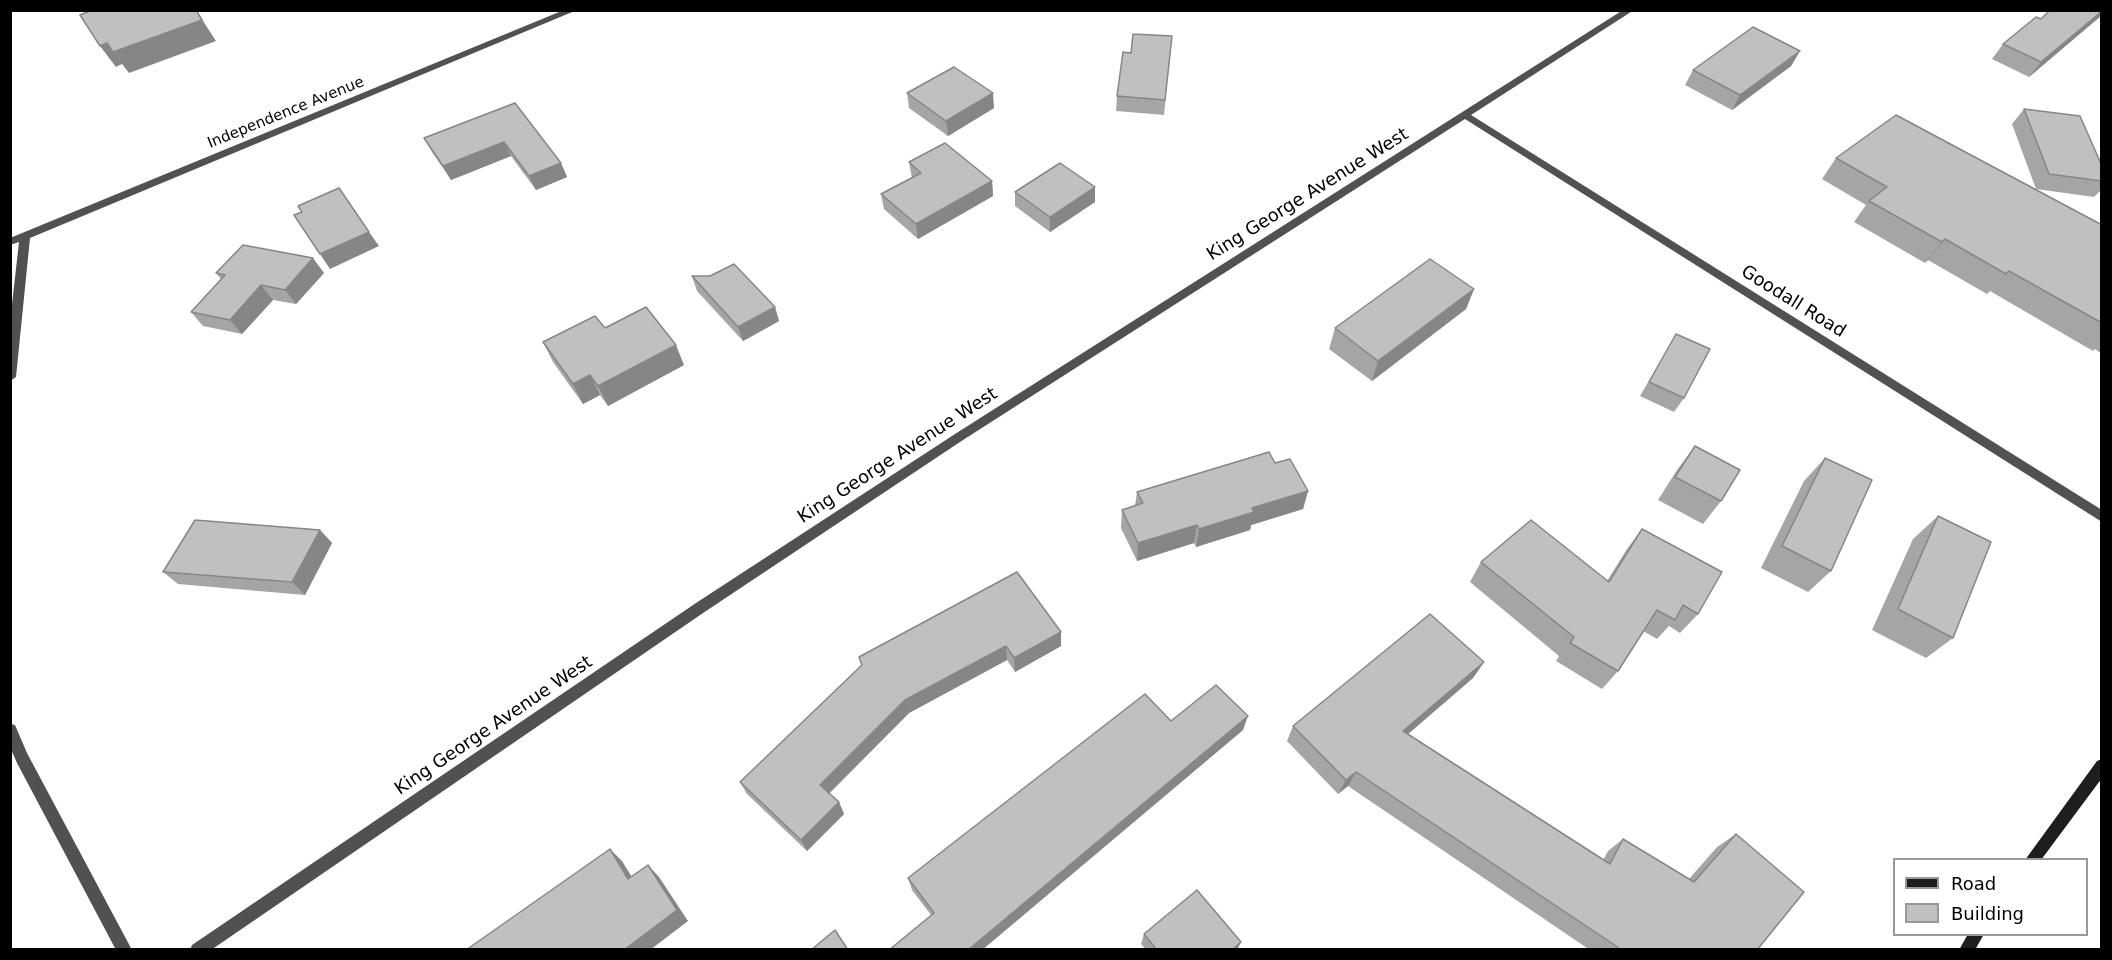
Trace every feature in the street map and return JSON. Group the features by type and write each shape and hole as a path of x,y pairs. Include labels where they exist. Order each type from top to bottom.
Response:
{"main road":[{"path":"2033,858 2102,766"},
{"path":"1966,950 1976,936"}],"street":[{"name":"Independence Avenue","path":"10,242 573,10"},
{"name":"King George Avenue West","path":"197,950 701,607 959,436 1630,10"},
{"name":"Goodall Road","path":"1466,116 2102,517"},
{"path":"10,377 25,237"},
{"path":"10,730 22,758 125,950"}],"building":[{"path":"92,10 196,10 202,20 113,52 107,43 100,46 80,15"},
{"path":"2050,10 2102,11 2041,62 2003,44 2036,17 2041,19"},
{"path":"1753,27 1800,51 1740,95 1693,70"},
{"path":"1133,34 1172,36 1165,100 1117,96 1123,52 1131,53"},
{"path":"954,67 993,93 946,121 907,93"},
{"path":"515,103 561,163 529,176 504,142 443,166 424,138"},
{"path":"2024,109 2080,116 2102,166 2102,181 2049,174"},
{"path":"1896,115 2102,225 2102,323 2009,271 2006,274 1945,239 1942,242 1869,201 1887,187 1836,158"},
{"path":"945,143 992,181 916,224 881,194 921,173 909,162"},
{"path":"1060,163 1095,187 1050,217 1015,192"},
{"path":"339,188 369,232 320,254 294,215 302,212 298,206"},
{"path":"243,245 313,258 285,290 261,285 230,320 191,312 225,275 216,273"},
{"path":"1430,259 1474,289 1378,361 1335,328"},
{"path":"734,264 775,307 738,327 692,276 710,276"},
{"path":"646,307 676,345 598,386 590,375 573,384 543,342 595,316 605,328"},
{"path":"1676,334 1710,349 1684,398 1649,382"},
{"path":"1695,446 1740,470 1721,501 1675,477"},
{"path":"1269,452 1275,463 1290,459 1308,491 1252,508 1254,512 1199,529 1197,525 1138,543 1122,510 1143,503 1137,492"},
{"path":"1825,458 1872,480 1831,571 1782,546"},
{"path":"1938,516 1991,542 1953,638 1898,609"},
{"path":"195,520 320,530 292,582 163,572"},
{"path":"1531,520 1609,582 1642,529 1722,572 1698,614 1683,605 1675,620 1657,610 1618,671 1570,643 1574,637 1481,562"},
{"path":"1017,572 1061,632 1014,658 1006,646 905,700 820,785 839,802 801,840 740,782 862,665 859,657"},
{"path":"1430,614 1484,662 1403,731 1610,864 1623,839 1694,882 1736,834 1804,892 1757,950 1622,950 1356,772 1346,780 1293,726"},
{"path":"1216,685 1248,716 968,950 889,950 934,913 908,878 1145,694 1171,721"},
{"path":"610,849 628,879 648,865 677,910 624,950 466,950"},
{"path":"1197,890 1241,942 1232,950 1157,950 1144,934"},
{"path":"835,930 848,950 811,950"}]}
